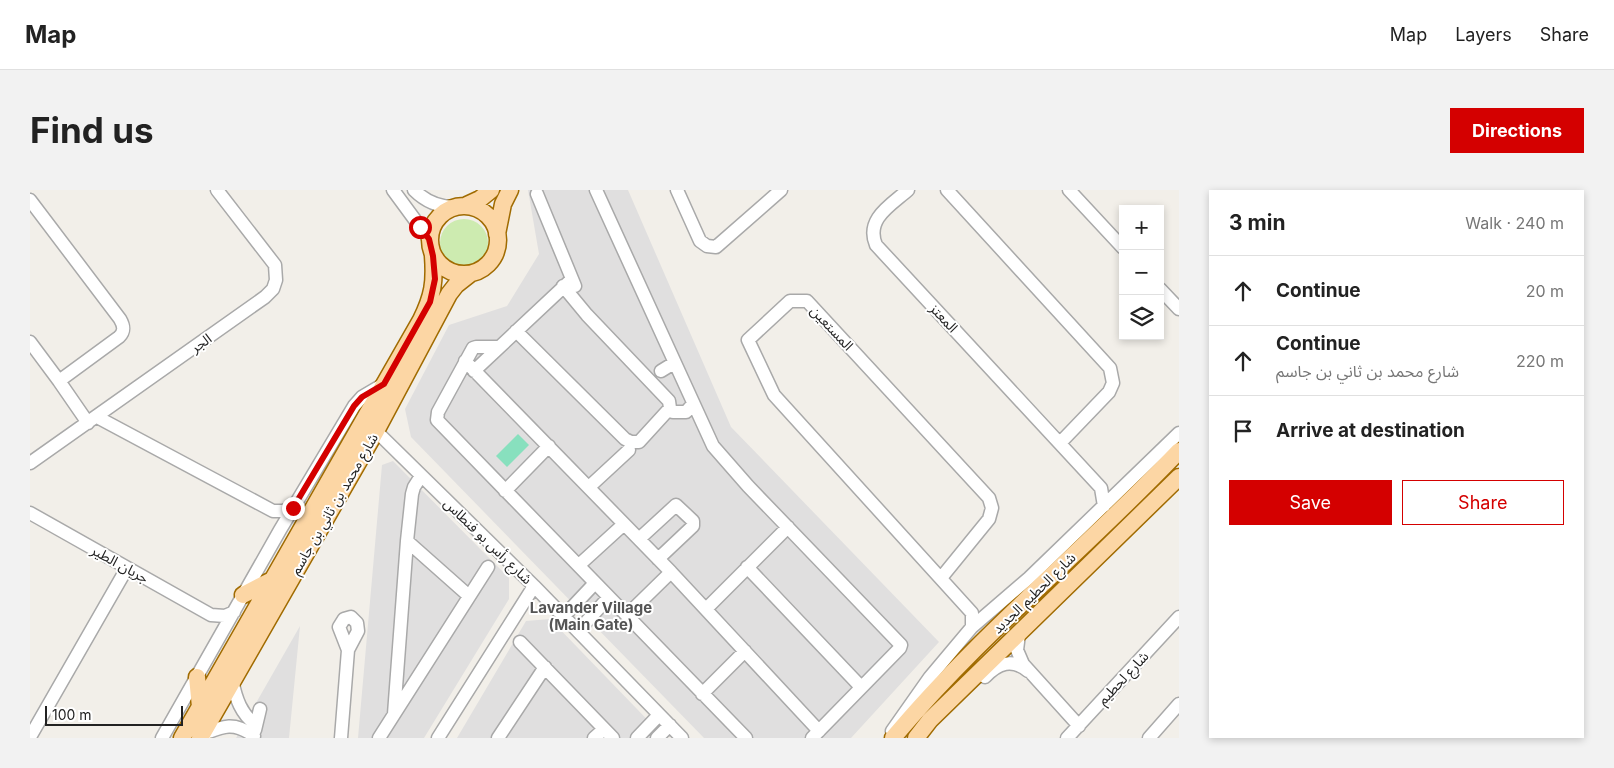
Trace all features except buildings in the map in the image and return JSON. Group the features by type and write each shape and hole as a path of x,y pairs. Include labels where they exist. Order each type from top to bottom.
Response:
{"main road":[{"path":"491,190 480,199 443,212 435,221 429,239 433,256 440,265 449,271 459,274 470,274 482,269 492,259 497,247 499,219 503,204 510,190"},
{"path":"460,206 477,208 487,214 494,223 497,234"},
{"name":"شارع محمد بن ثاني بن جاسم","path":"182,738 430,302 435,279 433,256"},
{"name":"شارع محمد بن ثاني بن جاسم","path":"201,737 376,431 449,294 456,284 470,274"},
{"name":"شارع الحطيم الجديد","path":"893,738 915,711 982,642 1133,498 1179,451"},
{"name":"شارع الحطيم الجديد","path":"916,738 930,720 1179,478"},
{"path":"243,595 272,580"},
{"path":"197,677 200,707"}],"street":[{"name":"الجر","path":"30,463 265,297 273,289 277,274 272,259 217,190"},
{"path":"393,190 429,239"},
{"path":"414,190 429,202 443,207 460,206"},
{"path":"465,362 706,608 815,734 900,648 900,642 713,446 596,190"},
{"path":"677,190 700,241 707,246 716,247 781,190"},
{"name":"المعتز","path":"908,190 878,217 873,230 876,245 1101,488"},
{"path":"948,190 1110,368 1113,383 1109,392 1060,443"},
{"path":"1069,190 1119,244"},
{"path":"516,331 625,439 631,442 639,442 669,409 669,401 588,315 568,282 537,194"},
{"path":"30,200 123,324 124,330 119,337 59,380"},
{"path":"474,371 568,282"},
{"path":"1164,293 1179,309"},
{"name":"المستعين","path":"941,578 989,519 992,508 989,498 807,301 790,301 748,340 774,395 941,578 973,621"},
{"path":"30,342 92,420 273,511 293,508"},
{"path":"498,347 476,346 471,351 438,412 437,420 746,738"},
{"path":"661,371 674,363"},
{"path":"162,738 280,530 354,406 362,397 384,384"},
{"path":"669,409 674,412 686,412 693,404"},
{"name":"شارع رأس بو فنطاس","path":"376,431 534,586 682,738"},
{"path":"887,738 973,621 990,611 1028,578 1179,433"},
{"path":"506,491 549,446"},
{"path":"589,487 629,450"},
{"path":"394,714 411,507 414,487 425,480"},
{"path":"1104,506 1101,488 1111,490 1122,489"},
{"path":"639,539 676,505 693,521 693,526 658,559"},
{"path":"273,511 278,519 280,530"},
{"name":"جريان الطير","path":"30,513 211,615"},
{"path":"579,565 624,524"},
{"path":"706,608 788,526"},
{"path":"407,541 469,596"},
{"path":"379,738 488,567"},
{"path":"31,733 127,568"},
{"path":"747,568 861,687"},
{"path":"627,615 671,572"},
{"path":"563,616 595,583"},
{"path":"438,738 534,586"},
{"path":"578,631 609,597"},
{"path":"211,615 225,616 234,612"},
{"path":"211,615 218,624 221,634"},
{"name":"شارع لحطيم","path":"1067,738 1179,618"},
{"path":"1019,634 1017,650 1028,671"},
{"path":"520,642 613,738"},
{"path":"341,738 348,650"},
{"path":"702,694 745,651"},
{"path":"930,720 958,702 994,668 1008,663 1022,666 1028,671 1079,726"},
{"path":"498,738 545,667"},
{"path":"232,680 234,691 242,710 255,733"},
{"path":"1149,738 1179,704"},
{"path":"255,733 260,709"},
{"path":"637,738 659,715"},
{"path":"657,738 670,725"},
{"path":"201,737 217,728 231,726 255,733"},
{"path":"594,738 604,729"}],"shaded area":[{"path":"528,190 628,190 731,427 939,642 851,738 704,738 411,437 405,409 449,325 507,306 539,254"},
{"path":"393,461 509,578 509,599 424,738 358,738 382,465"},
{"path":"550,619 665,738 457,738 526,621"},
{"path":"300,626 289,738 236,738"}],"green space":[{"path":"459,219 469,219 481,226 488,238 488,248 481,260 469,267 459,267 451,263 444,256 440,248 440,238 444,230 451,223"},
{"path":"518,434 529,445 507,467 496,456"}],"district":[{"name":"Lavander Village (Main Gate)","path":"591,616"}],"route":[{"path":"293,508 354,406 362,397 384,384 430,302 435,279 433,256 429,239 420,227"}]}
